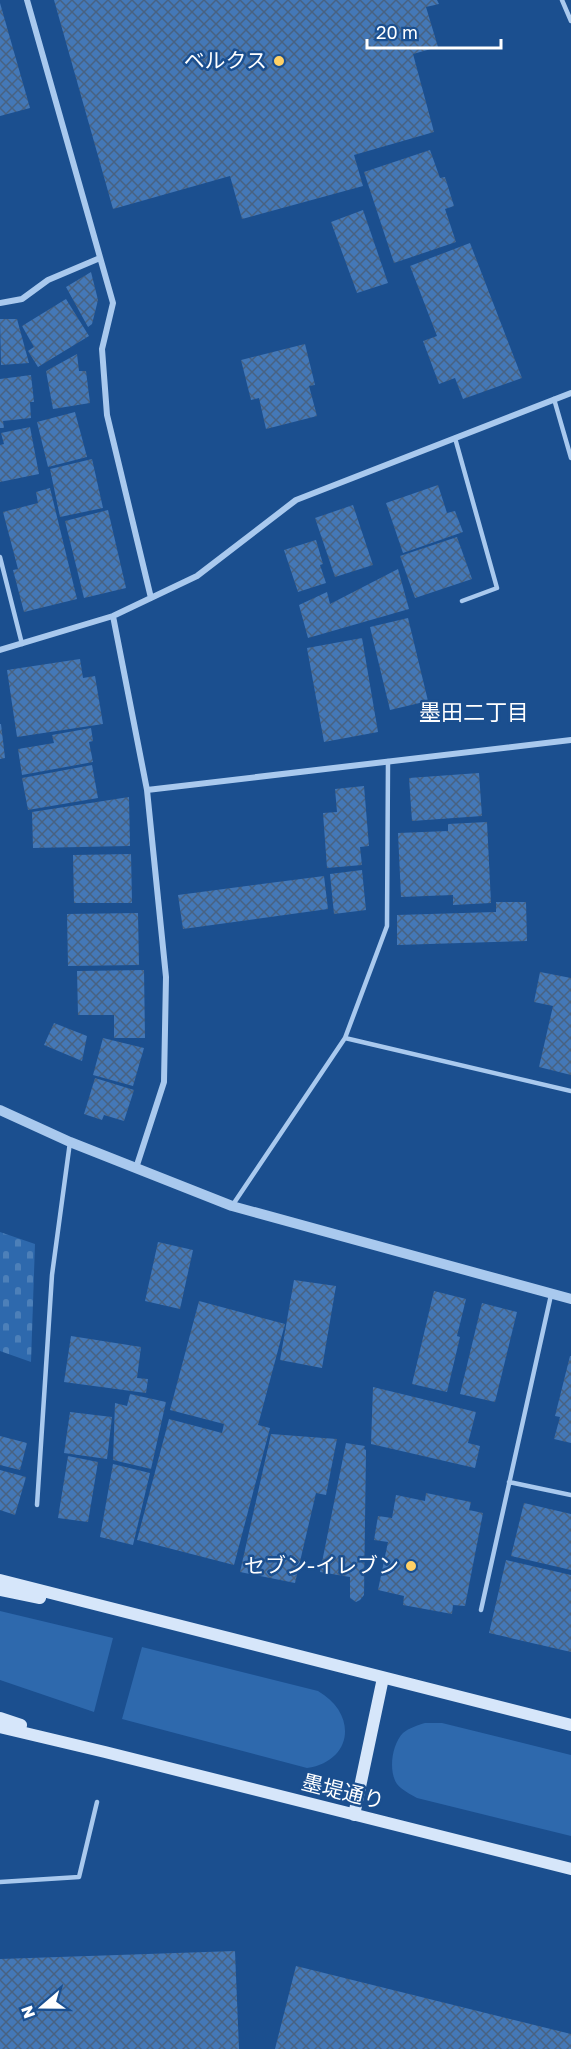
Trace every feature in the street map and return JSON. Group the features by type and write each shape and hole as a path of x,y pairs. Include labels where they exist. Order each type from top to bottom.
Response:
{"main road":[{"path":"0,1580 571,1725"},
{"path":"0,1590 139,1616"},
{"path":"354,1815 383,1678"},
{"name":"墨堤通り","path":"0,1718 105,1752"},
{"name":"墨堤通り","path":"0,1727 571,1869"}],"street":[{"path":"27,0 112,303 102,349 107,415 151,598"},
{"path":"0,303 22,299 48,280 100,258"},
{"path":"0,650 113,616 197,576 296,500 571,393"},
{"path":"113,616 147,790 166,977 164,1082 135,1168"},
{"path":"147,790 571,740"},
{"path":"0,1110 70,1142 232,1206 571,1299"}],"lane":[{"path":"562,0 571,21"},
{"path":"554,399 571,458"},
{"path":"454,438 496,588 462,601"},
{"path":"0,557 22,644"},
{"path":"232,1206 345,1038 387,926 388,761"},
{"path":"345,1038 571,1091"},
{"path":"37,1505 52,1275 70,1142"},
{"path":"481,1610 552,1292"},
{"path":"509,1482 571,1495"},
{"path":"0,1882 79,1877 97,1802"}],"green space":[{"path":"0,1232 35,1244 31,1362 0,1351"},
{"path":"0,1611 113,1638 94,1712 0,1680"},
{"path":"142,1647 318,1691 340,1712 345,1736 341,1747 334,1756 322,1764 307,1768 122,1719"},
{"path":"425,1723 442,1723 571,1755 571,1836 417,1798 401,1788 394,1779 392,1765 396,1744 405,1731"}],"building":[{"path":"54,0 437,0 439,4 426,7 438,47 413,54 434,132 354,155 363,186 242,219 230,176 113,209"},
{"path":"0,3 30,108 0,116"},
{"path":"430,150 440,178 445,177 454,206 445,209 456,242 394,263 364,172"},
{"path":"363,210 388,283 357,293 331,222"},
{"path":"470,243 522,378 463,399 455,378 439,384 423,341 437,336 410,266"},
{"path":"91,272 98,300 92,324 88,327 66,287"},
{"path":"66,299 89,336 38,367 28,351 34,347 22,326"},
{"path":"0,319 17,319 29,363 1,365"},
{"path":"305,344 315,385 309,386 317,416 266,429 259,398 251,400 241,360"},
{"path":"77,354 79,371 86,371 90,403 53,409 46,371"},
{"path":"31,375 34,402 30,402 31,418 3,421 4,428 0,428 0,379"},
{"path":"75,412 87,457 48,467 37,422"},
{"path":"30,427 39,474 0,482 0,445 4,444 1,433"},
{"path":"92,459 103,508 60,517 50,469"},
{"path":"438,485 447,513 455,511 463,532 403,553 386,503"},
{"path":"50,488 77,599 24,612 13,570 18,569 3,512 38,503 36,492"},
{"path":"353,505 373,565 335,577 315,518"},
{"path":"108,510 126,588 84,598 65,521"},
{"path":"457,537 472,579 415,598 400,556"},
{"path":"316,540 326,583 298,592 284,550"},
{"path":"398,569 409,609 308,638 299,605 327,592 330,604"},
{"path":"408,618 428,701 390,710 370,627"},
{"path":"362,638 378,732 324,742 307,648"},
{"path":"80,659 83,678 95,676 103,724 17,737 7,670"},
{"path":"0,724 5,758 0,759"},
{"path":"91,728 93,741 89,742 93,762 22,775 18,749 54,743 52,735"},
{"path":"92,765 98,798 28,810 22,778"},
{"path":"479,773 482,816 412,821 409,778"},
{"path":"364,786 369,846 360,847 362,865 327,868 323,813 337,812 335,789"},
{"path":"129,797 130,846 33,848 32,812"},
{"path":"487,822 491,903 453,905 453,895 401,897 398,833 448,831 448,824"},
{"path":"131,854 132,903 74,903 73,855"},
{"path":"362,870 366,910 334,914 330,874"},
{"path":"324,876 328,909 183,929 178,895"},
{"path":"496,902 526,902 527,941 397,945 397,915 496,912"},
{"path":"138,913 139,965 68,966 67,914"},
{"path":"144,970 145,1038 114,1038 114,1015 78,1015 77,971"},
{"path":"540,972 571,978 571,1075 539,1067 553,1006 534,1002"},
{"path":"54,1023 87,1036 82,1061 44,1045"},
{"path":"103,1038 144,1048 133,1086 93,1075"},
{"path":"95,1078 134,1090 124,1121 104,1115 102,1120 84,1114"},
{"path":"158,1242 193,1250 180,1309 145,1301"},
{"path":"294,1280 336,1286 322,1368 280,1360"},
{"path":"434,1291 466,1299 447,1392 412,1384"},
{"path":"199,1301 285,1324 258,1425 270,1428 234,1565 137,1540 169,1419 222,1433 224,1424 170,1410"},
{"path":"482,1303 517,1312 495,1402 460,1394"},
{"path":"71,1336 141,1347 137,1378 148,1379 146,1393 64,1382"},
{"path":"570,1356 571,1443 554,1439 560,1417 555,1416"},
{"path":"373,1387 476,1412 468,1443 480,1446 475,1468 371,1444"},
{"path":"130,1394 166,1402 151,1469 113,1460 115,1403 127,1406"},
{"path":"70,1412 112,1417 107,1459 64,1453"},
{"path":"271,1434 337,1439 326,1495 316,1493 295,1583 240,1572"},
{"path":"0,1436 27,1443 20,1470 0,1465"},
{"path":"346,1443 365,1446 366,1450 364,1595 356,1602 350,1598 350,1577 320,1572"},
{"path":"68,1456 98,1462 88,1522 58,1518"},
{"path":"113,1464 150,1473 133,1545 100,1537"},
{"path":"0,1470 26,1477 15,1515 0,1510"},
{"path":"426,1493 471,1502 469,1510 483,1513 465,1606 453,1605 452,1614 403,1605 404,1596 378,1590 388,1542 374,1540 378,1516 392,1518 396,1495 425,1501"},
{"path":"524,1503 571,1514 571,1570 511,1556"},
{"path":"506,1560 571,1575 571,1652 489,1633"},
{"path":"235,1951 239,2049 0,2049 0,1959"},
{"path":"296,1966 571,2034 571,2049 275,2049"}],"place":[{"name":"ベルクス","path":"279,61"},
{"name":"セブン-イレブン","path":"411,1566"}],"district":[{"name":"墨田二丁目","path":"474,712"}]}
